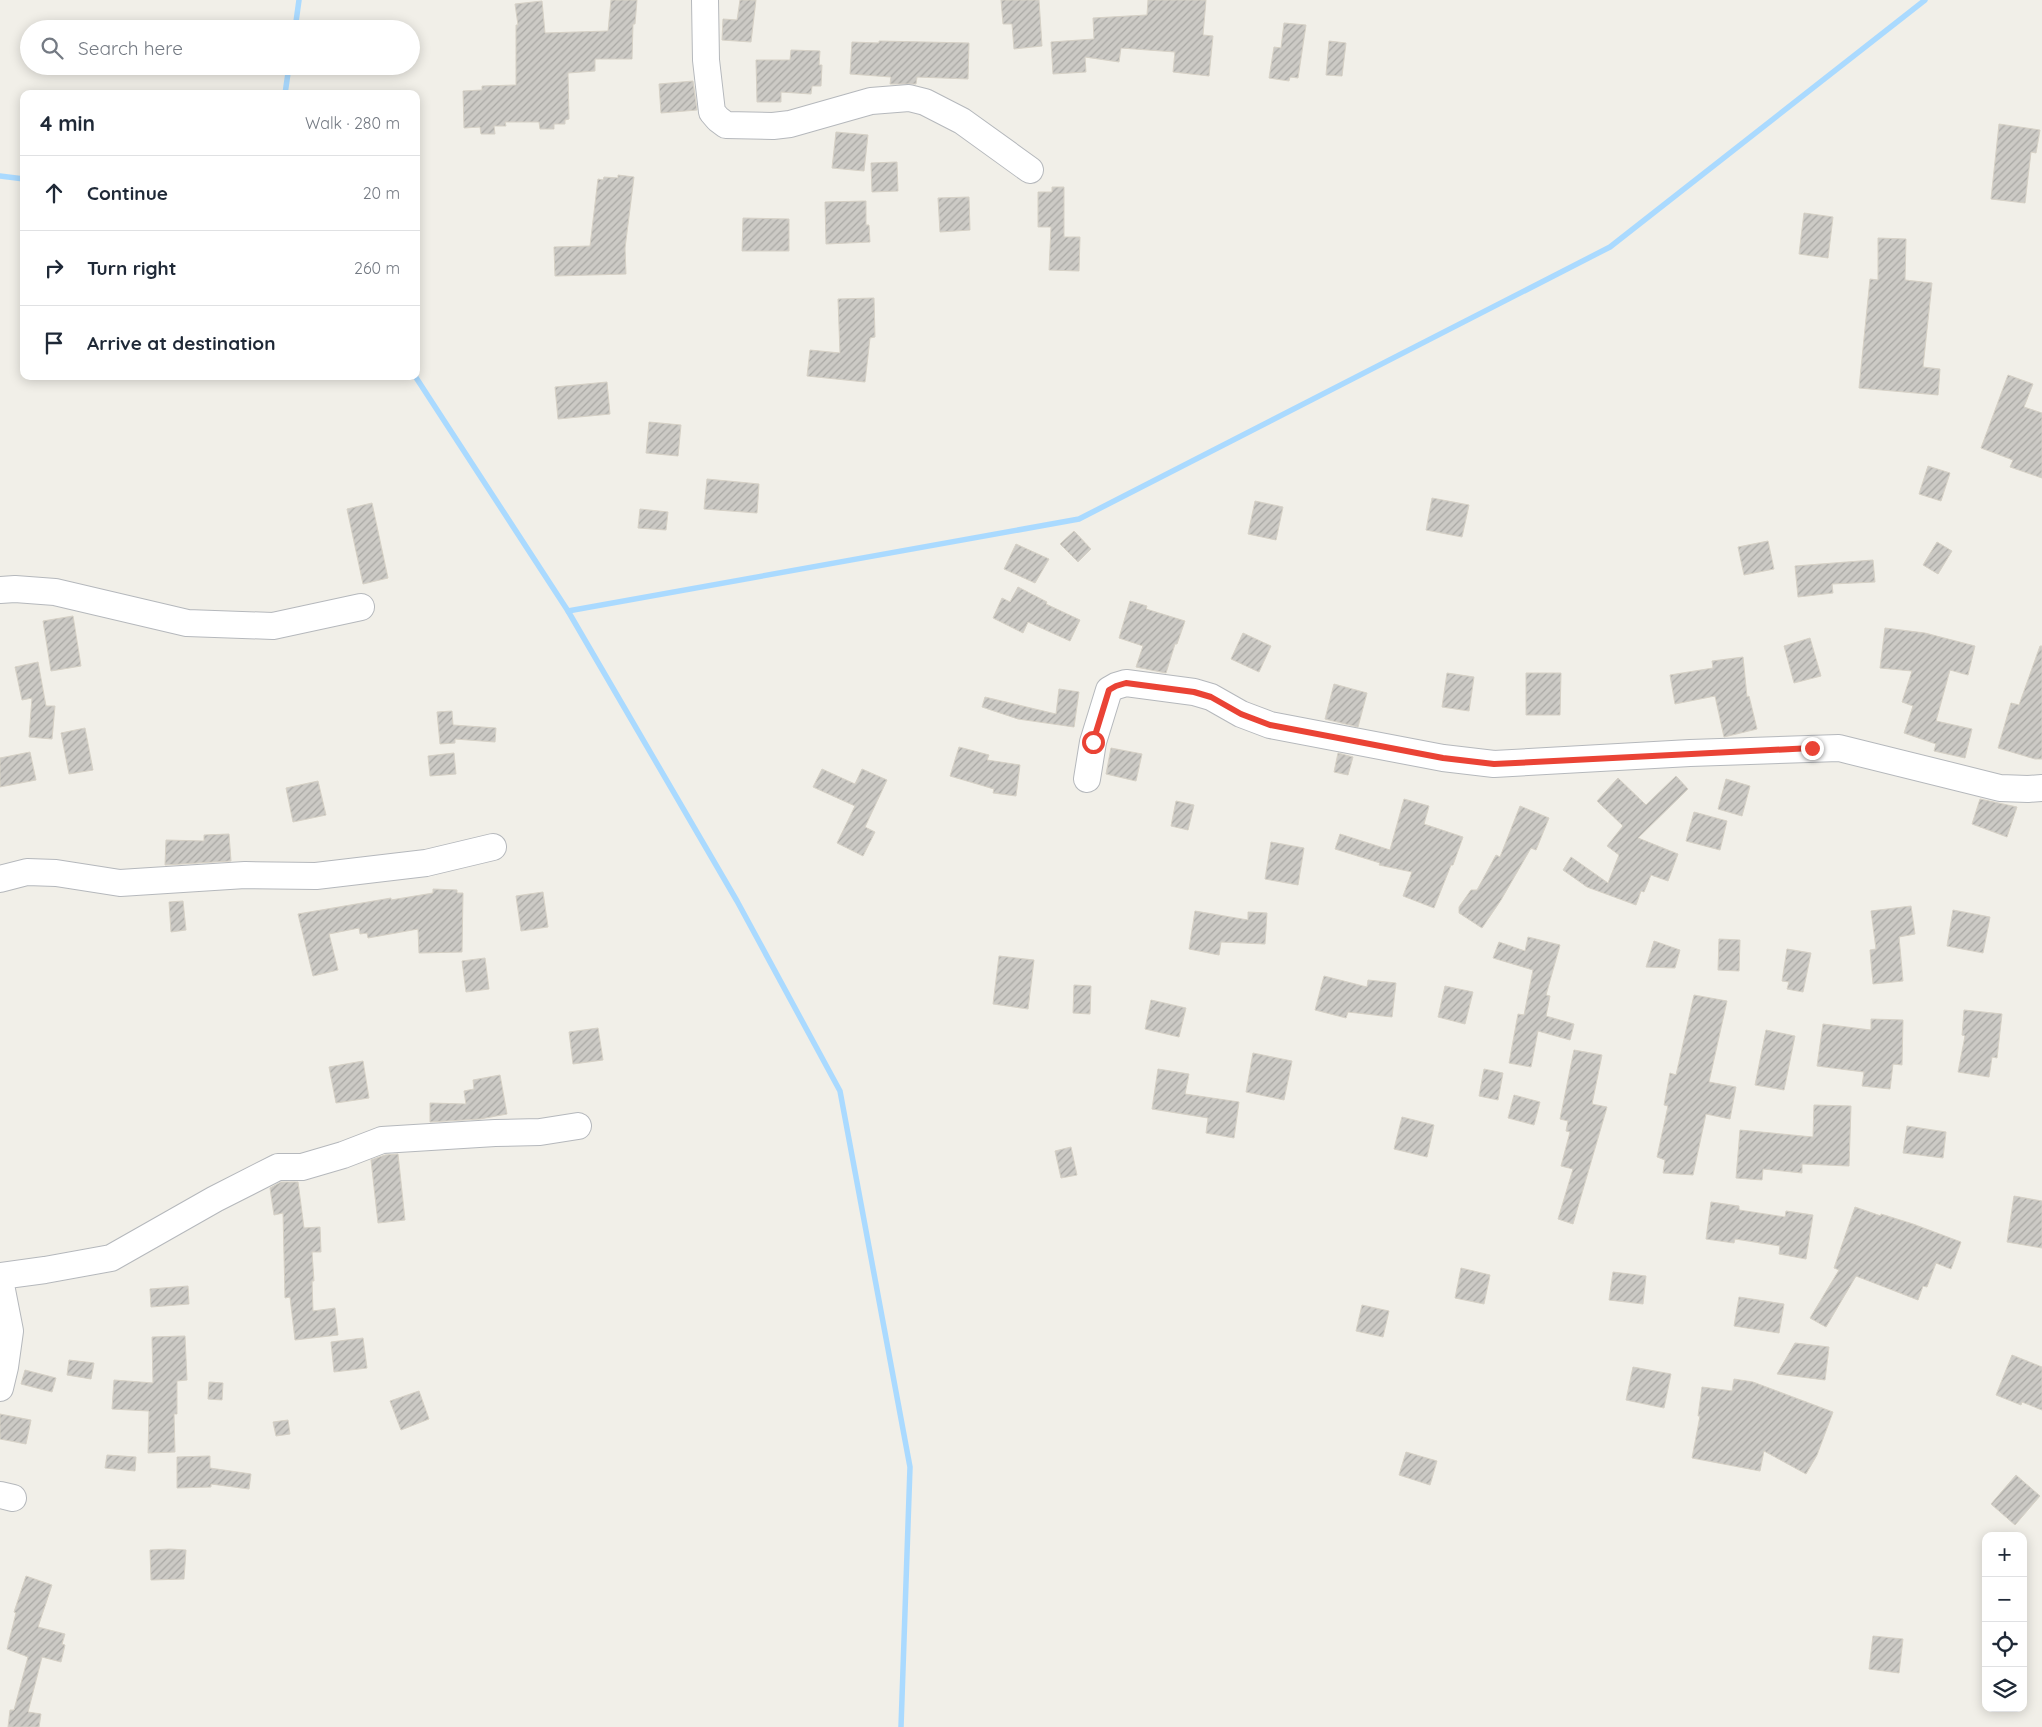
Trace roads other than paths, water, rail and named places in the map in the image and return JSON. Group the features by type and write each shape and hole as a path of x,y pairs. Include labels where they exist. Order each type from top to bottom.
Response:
{"street":[{"path":"705,0 706,60 712,112 726,125 773,126 790,124 871,100 909,98 925,102 962,120 1030,170"},
{"path":"0,590 15,589 56,592 187,622 273,626 360,607"},
{"path":"1087,779 1099,717 1109,690 1126,683 1194,692 1211,697 1241,714 1270,725 1443,758 1494,764 1690,753 1839,748 2000,788 2042,788"},
{"path":"0,879 27,872 56,873 120,883 245,875 316,876 426,863 493,847"},
{"path":"0,1276 111,1258 215,1199 278,1168 302,1167 343,1155 382,1140 540,1132 578,1126"},
{"path":"0,1286 10,1331 0,1388"}],"waterway":[{"path":"296,20 299,0"},
{"path":"568,611 1079,519 1610,247 1925,0"},
{"path":"286,90 288,75"},
{"path":"0,176 20,178"},
{"path":"418,380 568,611 737,901 840,1091 910,1467 901,1727"}]}
